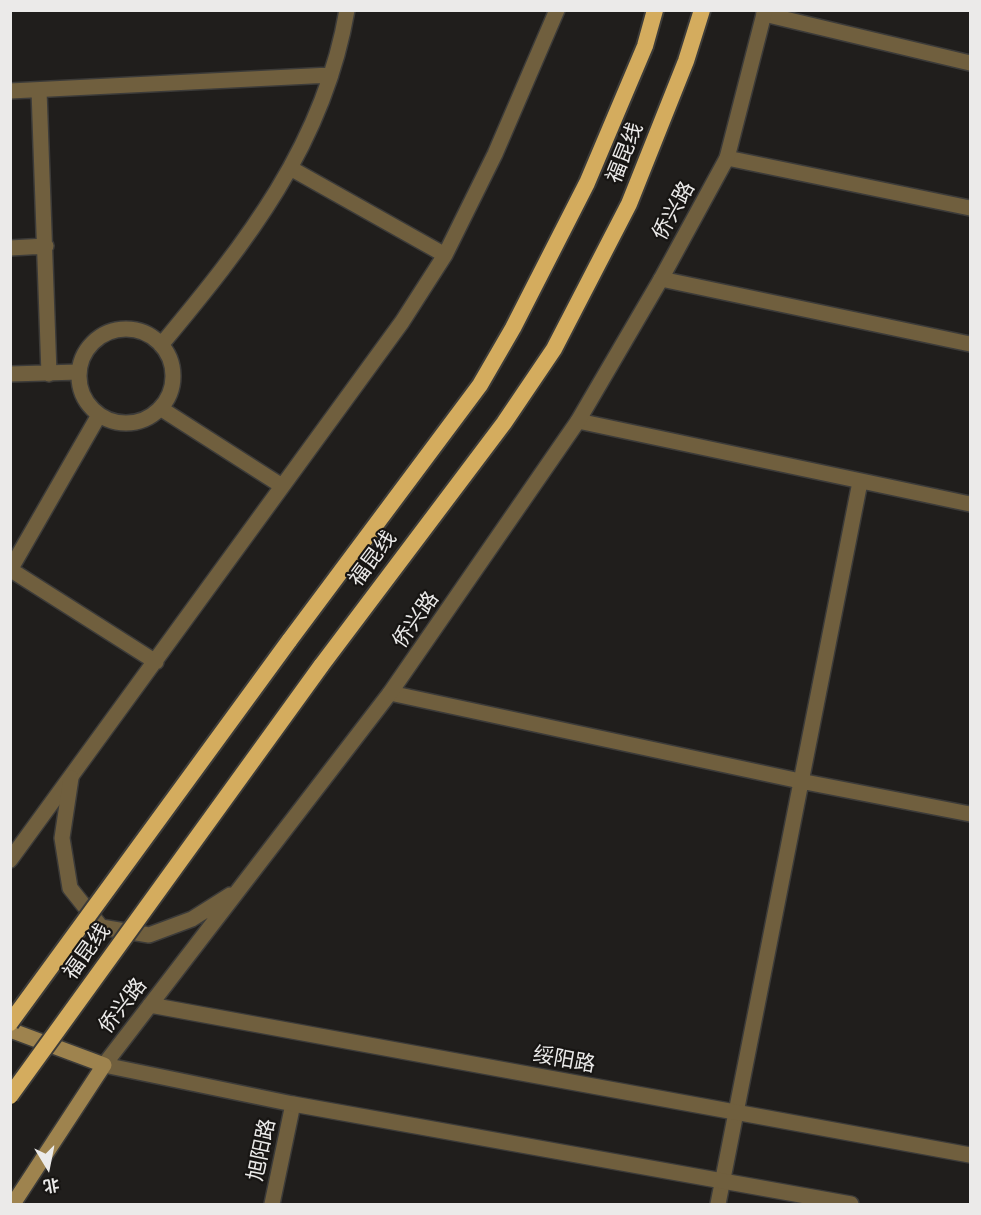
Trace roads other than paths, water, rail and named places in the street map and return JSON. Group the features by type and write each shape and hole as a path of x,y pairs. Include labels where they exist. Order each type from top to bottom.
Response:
{"highway":[{"name":"福昆线","path":"10,1023 289,641 480,385 513,328 587,183 645,46 655,10"},
{"name":"福昆线","path":"10,1096 321,666 504,423 554,350 629,204 686,61 702,10"}],"main road":[{"path":"10,1029 104,1065"},
{"name":"侨兴路","path":"12,1204 104,1065"}],"street":[{"path":"161,345 231,261 292,169 331,75 340,48 347,10"},
{"path":"10,860 402,322 445,255 495,154 556,10"},
{"path":"764,12 970,63"},
{"name":"侨兴路","path":"104,1065 390,693 578,421 661,279 727,158 764,12"},
{"path":"10,91 331,75"},
{"path":"39,90 49,374"},
{"path":"727,158 970,208"},
{"path":"292,169 445,255"},
{"path":"10,248 46,246"},
{"path":"661,279 970,344"},
{"path":"119,330 135,330 149,335 161,345 169,357 173,370 172,384 160,408 150,417 124,423 99,415 83,396 79,372 83,357 92,344 104,334 119,330"},
{"path":"10,374 79,372"},
{"path":"160,408 282,486"},
{"path":"99,415 11,570 156,662"},
{"path":"578,421 970,504"},
{"path":"718,1204 860,482"},
{"path":"390,693 800,781 970,814"},
{"path":"71,778 62,838 70,888 101,927 149,935 192,919 239,889"},
{"name":"绥阳路","path":"150,1005 970,1155"},
{"path":"104,1065 293,1104 723,1183 851,1204"},
{"name":"旭阳路","path":"272,1204 293,1104"}]}
